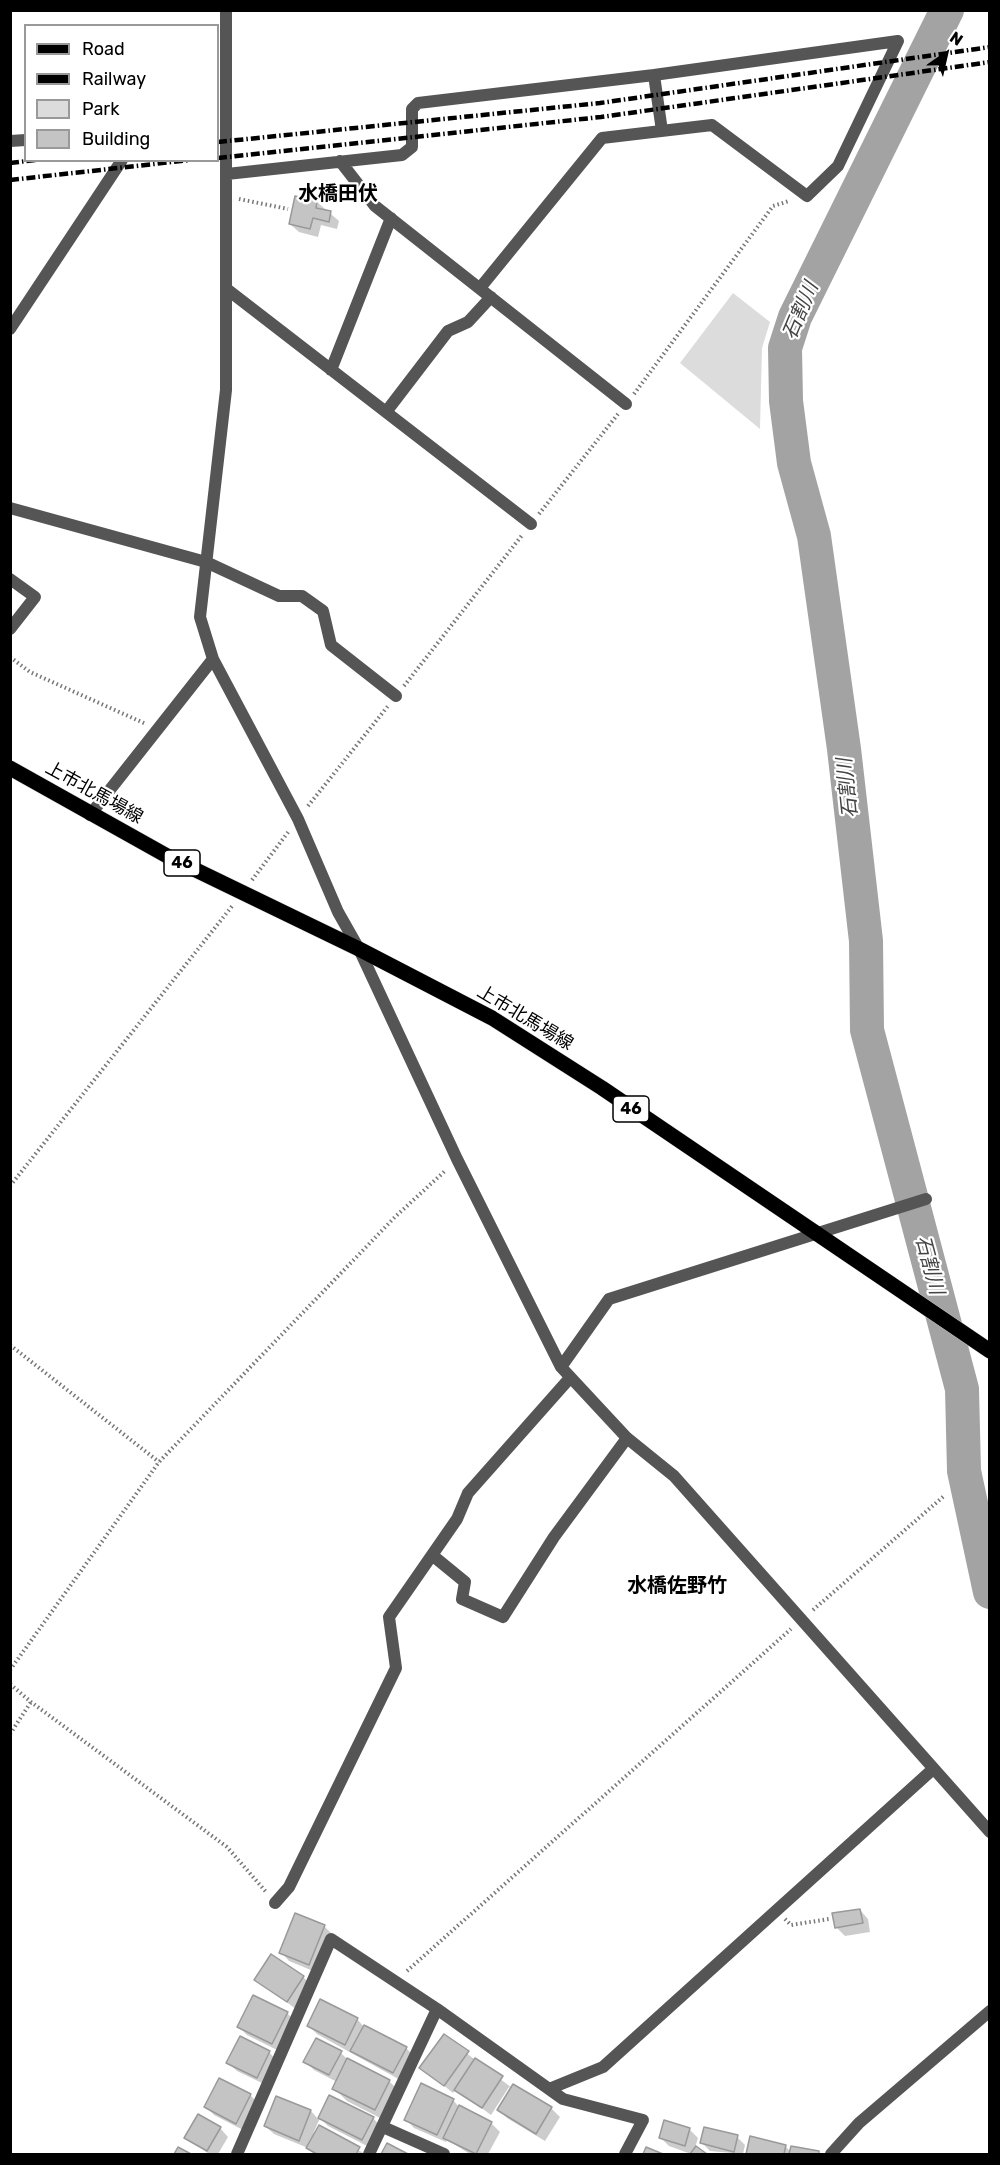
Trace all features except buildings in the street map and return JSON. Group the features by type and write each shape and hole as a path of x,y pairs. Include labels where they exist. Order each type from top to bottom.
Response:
{"main road":[{"name":"上市北馬場線","path":"10,768 90,814 492,1018 602,1088 990,1351"}],"street":[{"path":"216,24 226,10"},
{"path":"226,10 228,174 226,390 200,617 213,659 298,819 338,912 359,949 457,1159 561,1367 569,1379 627,1438 674,1476 932,1770 990,1832"},
{"path":"228,174 402,155 412,147 412,109 418,103 654,75 898,41 838,166 807,196 712,125 602,138 480,288"},
{"path":"654,75 662,131"},
{"path":"340,161 375,206 626,404"},
{"path":"10,329 121,162"},
{"path":"331,370 391,218"},
{"path":"228,290 531,524"},
{"path":"386,412 448,331 468,322 491,297"},
{"path":"10,508 206,562 279,596 302,596 323,611 331,645 396,696"},
{"path":"10,579 35,597 10,629"},
{"path":"90,814 213,659"},
{"path":"561,1367 609,1299 926,1198"},
{"path":"275,1903 289,1887 396,1668 389,1617 457,1519 468,1493 569,1379"},
{"path":"432,1555 465,1582 462,1599 503,1617 554,1537 627,1438"},
{"path":"549,2089 603,2067 932,1770"},
{"path":"237,2154 331,1939 437,2009 563,2099 643,2120 626,2154"},
{"path":"369,2154 437,2009"},
{"path":"831,2154 859,2123 990,2011"},
{"path":"383,2127 444,2154"}],"path":[{"path":"227,196 288,208"},
{"path":"10,1186 626,404 773,206 807,196"},
{"path":"10,657 30,672 158,729"},
{"path":"10,1670 159,1462 395,1217 457,1159"},
{"path":"10,1345 159,1462"},
{"path":"395,1982 944,1496"},
{"path":"10,1684 227,1847 275,1903"},
{"path":"10,1734 31,1702"},
{"path":"776,1910 791,1924 829,1918"}],"green space":[{"path":"733,293 770,322 762,348 760,429 680,363"}],"waterway":[{"name":"石割川","path":"947,10 795,317 785,348 786,401 794,463 814,536 844,749 866,941 867,1030 962,1389 964,1471 990,1592"}],"railway":[{"path":"219,142 600,103 990,47"},
{"path":"219,158 601,117 990,62"},
{"path":"10,163 24,161"},
{"path":"10,180 172,162"}],"district":[{"name":"水橋田伏","path":"338,194"},
{"name":"水橋佐野竹","path":"677,1586"}]}
